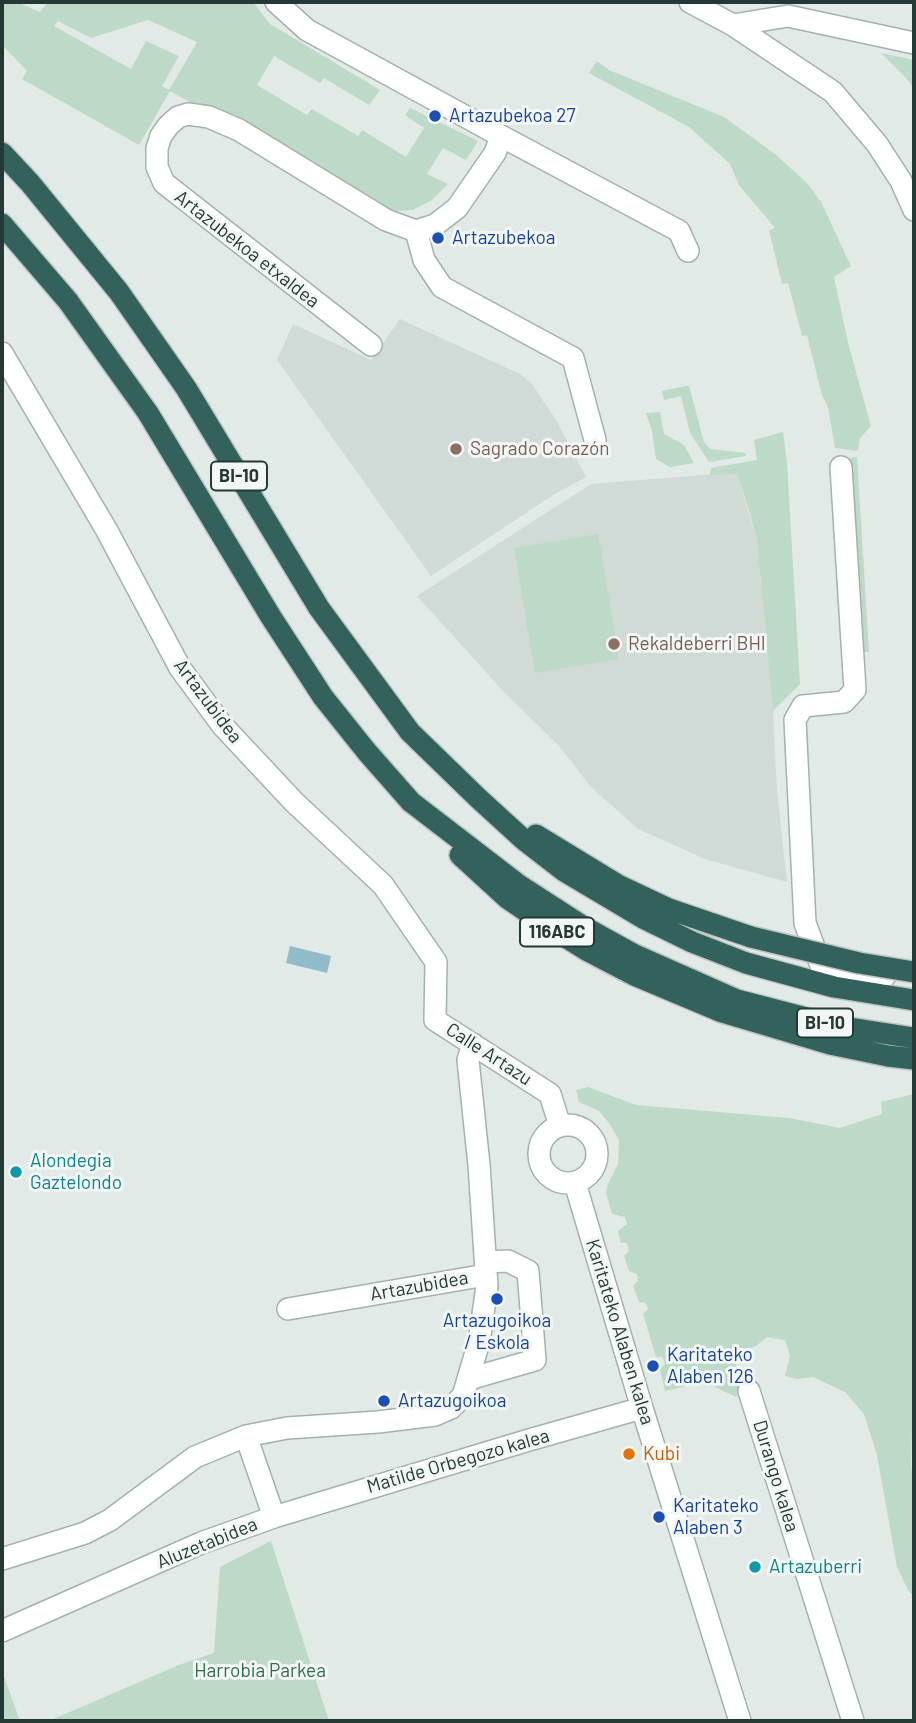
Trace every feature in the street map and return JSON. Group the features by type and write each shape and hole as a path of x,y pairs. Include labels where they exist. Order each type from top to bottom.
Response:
{"highway":[{"name":"BI-10","path":"2,153 30,183 126,303 186,387 319,608 410,732 478,798 564,872 594,891 680,936 746,963 834,988 914,1000"},
{"name":"BI-10","path":"2,224 68,301 148,413 271,617 323,697 411,802"},
{"path":"478,798 618,885 669,909 751,937 859,963 914,972"},
{"name":"116ABC","path":"411,802 465,861 507,898 588,951 634,975 735,1008 830,1044 914,1059"},
{"name":"BI-10","path":"735,1008 914,1038"}],"street":[{"path":"276,2 307,30 679,232 688,251"},
{"path":"690,2 733,25 833,92 877,144 901,181 914,210"},
{"path":"733,25 788,16 914,43"},
{"name":"Artazubekoa etxaldea","path":"371,345 164,183 157,167 157,148 161,136 168,125 178,117 188,114 209,117 239,130 386,220 416,232"},
{"path":"500,136 495,153 457,208 435,225 416,232 424,260 442,287 573,358 595,440"},
{"name":"Artazubidea","path":"2,353 106,529 187,677 222,725 294,802 383,885 436,961 435,1020"},
{"path":"841,467 855,690 844,702 803,706 795,720 804,923 820,963 852,973 914,979"},
{"name":"Calle Artazu","path":"435,1020 550,1094 560,1126"},
{"name":"Artazubidea","path":"246,1436 288,1428 435,1415 451,1408 463,1396 480,1342 487,1286 479,1165 468,1060 473,1044"},
{"path":"574,1125 586,1131 594,1141 597,1154 594,1167 588,1175 575,1183 556,1181 540,1164 542,1141 550,1131 560,1126 574,1125"},
{"name":"Karitateko Alaben kalea","path":"575,1183 740,1721"},
{"name":"Artazubidea","path":"288,1309 486,1268 508,1261 528,1271 535,1360 470,1379"},
{"name":"Durango kalea","path":"749,1391 853,1721"},
{"name":"Matilde Orbegozo kalea","path":"274,1517 642,1408"},
{"path":"2,1559 85,1533 110,1520 195,1457 246,1436"},
{"name":"Aluzetabidea","path":"2,1631 201,1544 274,1517 246,1436"}],"shaded area":[{"name":"Sagrado Corazón","path":"400,319 520,374 532,384 556,420 586,477 553,495 431,576 277,360 293,324 371,360"},
{"name":"Rekaldeberri BHI","path":"737,474 757,540 787,882 705,859 638,829 591,787 560,747 504,692 417,596 591,484"}],"green space":[{"path":"2,2 17,2 40,12 48,2 253,2 270,24 380,90 369,105 324,78 320,83 274,56 257,85 307,115 312,109 358,136 362,130 406,157 424,128 405,115 410,108 478,141 466,160 443,148 427,174 448,184 432,200 413,210 396,211 380,207 170,91 139,145 22,79 27,71 2,45","holes":["148,20 197,42 169,90 162,86 179,56 146,41 131,69 54,26 58,21 91,38"]},
{"path":"881,53 914,60 914,88 906,78"},
{"path":"597,61 609,70 724,117 775,154 807,183 821,202 851,266 834,277 848,343 871,426 860,438 858,451 835,448 828,407 822,395 807,335 802,336 788,283 782,284 769,230 775,228 739,185 730,164 689,127 589,73"},
{"path":"689,386 704,442 710,449 746,453 746,456 709,462 690,433 681,396 664,400 662,391"},
{"path":"660,412 664,434 684,445 694,463 670,467 656,459 646,413"},
{"path":"783,432 800,684 773,711 757,540 749,510 737,474 710,475 711,468 757,460 754,440"},
{"path":"857,457 869,652 858,653 849,458"},
{"path":"598,534 619,659 535,673 514,548"},
{"path":"588,1087 636,1105 789,1118 840,1128 882,1114 881,1102 914,1094 914,1361 911,1465 914,1489 914,1597 897,1567 877,1455 864,1414 845,1392 813,1377 797,1379 785,1376 790,1356 785,1340 767,1337 756,1346 736,1352 736,1376 740,1387 736,1397 708,1384 694,1384 665,1391 660,1369 665,1364 662,1357 656,1357 643,1314 648,1309 646,1303 639,1302 633,1286 638,1281 637,1274 629,1271 624,1256 629,1251 627,1243 621,1243 618,1231 627,1224 625,1217 612,1214 606,1193 618,1164 619,1140 599,1111 579,1102 576,1090"},
{"name":"Harrobia Parkea","path":"271,1541 329,1721 49,1721 179,1665 214,1653 220,1567"},
{"path":"2,1671 20,1721 2,1721"}],"water":[{"path":"290,946 331,956 327,973 286,963"}],"place":[{"name":"Artazubekoa 27","path":"435,116"},
{"name":"Artazubekoa","path":"438,238"},
{"name":"Sagrado Corazón","path":"456,449"},
{"name":"Rekaldeberri BHI","path":"614,644"},
{"name":"Alondegia Gaztelondo","path":"16,1172"},
{"name":"Artazugoikoa / Eskola","path":"497,1299"},
{"name":"Karitateko Alaben 126","path":"653,1366"},
{"name":"Artazugoikoa","path":"384,1401"},
{"name":"Kubi","path":"629,1454"},
{"name":"Karitateko Alaben 3","path":"659,1517"},
{"name":"Artazuberri","path":"755,1567"}]}
